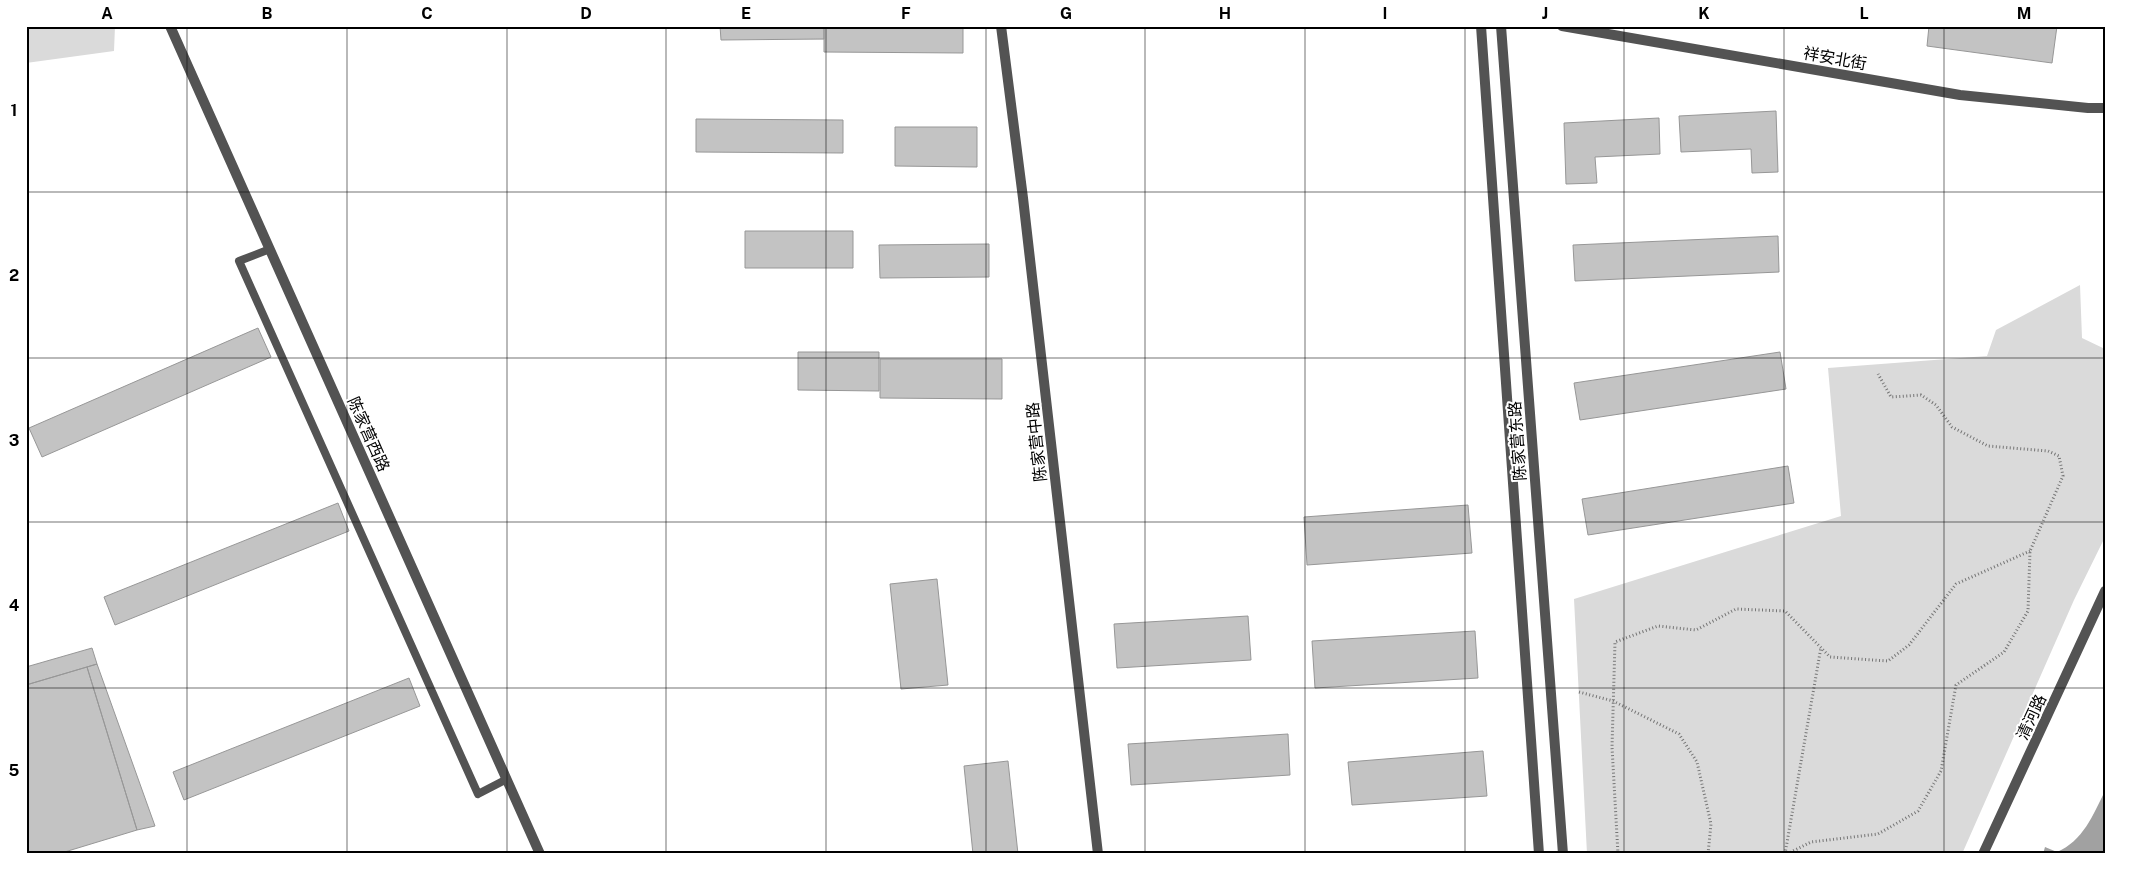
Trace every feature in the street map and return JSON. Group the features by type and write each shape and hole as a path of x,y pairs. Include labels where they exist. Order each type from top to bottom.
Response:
{"street":[{"name":"陈家营西路","path":"170,26 540,854"},
{"name":"陈家营中路","path":"1001,26 1023,198 1098,854"},
{"name":"陈家营东路","path":"1482,26 1539,854"},
{"name":"陈家营东路","path":"1501,26 1563,854"},
{"name":"祥安北街","path":"1562,26 1960,95 2088,108 2105,108"},
{"name":"清河路","path":"1983,854 2105,591"}],"lane":[{"path":"270,249 239,261 478,794 508,779"}],"path":[{"path":"1786,854 1812,842 1878,834 1918,811 1941,771 1956,685 2004,652 2028,612 2030,551 2062,476 2059,456 2048,451 1988,446 1952,427 1936,405 1921,395 1891,397 1878,374"},
{"path":"1618,854 1612,746 1615,642 1658,626 1696,630 1736,609 1785,611 1830,657 1888,661 1909,645 1956,584 2030,551"},
{"path":"1786,854 1821,647"},
{"path":"1579,692 1613,701 1679,734 1696,762 1699,771 1711,824 1708,854"}],"shaded area":[{"path":"26,26 115,26 114,51 26,63"},
{"path":"2080,285 2082,338 2105,349 2105,537 2074,600 1962,854 1587,854 1574,599 1841,516 1828,368 1987,356 1996,330"},
{"path":"2105,791 2105,854 2043,854 2045,847 2057,852 2074,841 2086,826"}],"building":[{"path":"720,26 824,26 824,39 721,40"},
{"path":"824,26 963,26 963,53 824,52"},
{"path":"1929,26 2057,26 2052,63 1927,46"},
{"path":"1776,111 1778,172 1752,173 1751,149 1681,152 1679,116"},
{"path":"1659,118 1660,154 1595,157 1597,183 1566,184 1564,123"},
{"path":"696,119 843,120 843,153 696,152"},
{"path":"895,127 977,127 977,167 895,166"},
{"path":"745,231 853,231 853,268 745,268"},
{"path":"1778,236 1779,272 1575,281 1573,245"},
{"path":"989,244 989,277 880,278 879,245"},
{"path":"258,328 271,357 42,457 29,428"},
{"path":"798,352 879,352 879,391 798,390"},
{"path":"1780,352 1786,389 1580,420 1574,383"},
{"path":"880,359 1002,359 1002,399 880,398"},
{"path":"1788,466 1794,503 1588,535 1582,499"},
{"path":"338,503 349,531 115,625 104,597"},
{"path":"1468,505 1472,553 1307,565 1304,517"},
{"path":"937,579 948,685 901,689 890,584"},
{"path":"1248,616 1251,660 1117,668 1114,624"},
{"path":"1475,631 1478,678 1315,688 1312,641"},
{"path":"92,648 97,664 26,685 26,667"},
{"path":"97,664 155,826 137,830 87,667"},
{"path":"87,667 137,830 58,854 26,854 26,685"},
{"path":"409,678 420,706 184,800 173,772"},
{"path":"1288,734 1290,775 1131,785 1128,744"},
{"path":"1483,751 1487,796 1352,805 1348,762"},
{"path":"1008,761 1018,854 973,854 964,766"}]}
